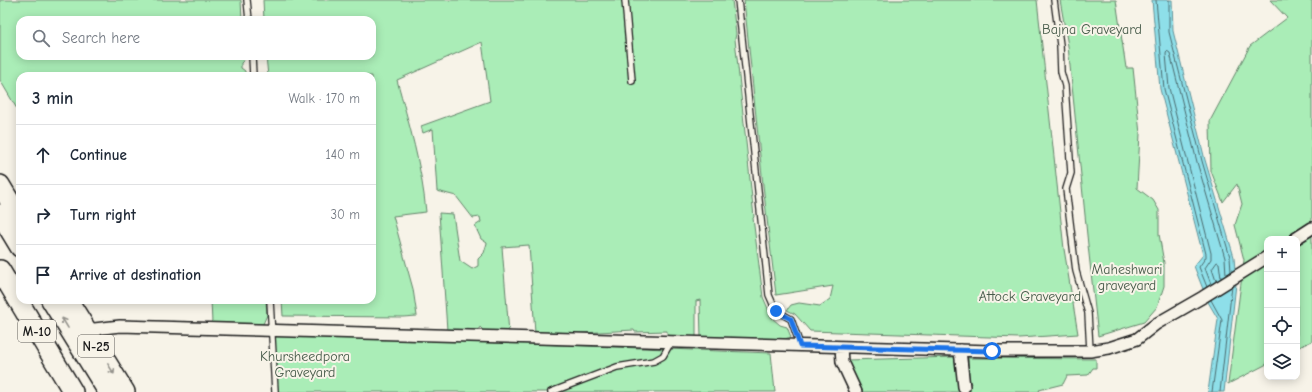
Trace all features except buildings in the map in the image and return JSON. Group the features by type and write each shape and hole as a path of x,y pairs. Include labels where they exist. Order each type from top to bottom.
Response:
{"highway":[{"path":"0,185 16,211"},
{"path":"0,214 16,240"},
{"name":"M-10","path":"0,270 16,297"},
{"name":"M-10","path":"20,304 73,392"},
{"path":"53,304 108,392"},
{"name":"N-25","path":"70,304 125,392"}],"street":[{"path":"1300,236 1312,228"},
{"path":"86,330 120,326 800,346 1090,352 1109,348 1137,339 1156,324 1204,297 1264,259"},
{"path":"841,347 842,362 856,392"},
{"path":"960,350 964,387"}],"lane":[{"path":"248,0 249,16"},
{"path":"625,0 632,81"},
{"path":"738,0 769,295 776,311 791,319 800,346"},
{"path":"1054,0 1065,86 1071,173 1066,189 1076,271 1088,313 1090,352"},
{"path":"252,60 253,72"},
{"path":"270,304 275,392"},
{"path":"551,392 617,367 654,361 663,356 671,342"}],"green space":[{"path":"0,0 241,0 242,16 16,16 16,60 244,60 241,63 241,68 245,72 16,72 16,107 0,80"},
{"path":"263,0 622,0 629,81 635,81 628,0 732,0 753,218 763,297 772,318 780,325 787,327 791,337 778,341 701,338 700,300 696,301 696,338 667,338 667,331 635,332 634,330 582,333 535,333 529,245 502,247 509,333 485,332 480,327 477,332 447,330 439,213 453,214 460,261 472,269 478,266 478,259 484,253 487,243 481,239 475,226 481,222 480,217 473,218 456,196 437,191 433,129 423,133 421,126 490,101 482,42 397,80 418,162 426,212 393,216 413,289 417,316 283,316 282,304 376,304 376,72 268,72 266,60 376,60 376,16 264,16"},
{"name":"Attock Graveyard","path":"744,0 1037,0 1064,249 1078,334 1019,338 810,331 795,314 787,310 791,305 799,303 820,306 830,299 833,286 776,295"},
{"path":"1060,0 1116,0 1126,68 1133,68 1140,134 1137,188 1153,200 1159,210 1159,234 1164,263 1164,286 1157,307 1144,322 1098,336 1068,46"},
{"path":"1270,0 1312,0 1312,341 1300,347 1300,236 1264,236 1264,366 1228,384 1244,260 1235,225 1242,204 1237,184 1223,202 1211,171 1210,121 1250,46 1287,18"},
{"path":"211,304 266,304 267,315 263,324 212,323"},
{"name":"Khursheedpora Graveyard","path":"274,334 771,353 775,392 278,392"},
{"path":"954,357 961,389 971,384 969,378 968,358 1096,359 1096,368 1093,368 1088,375 1067,376 1063,384 1039,390 1040,392 862,392 847,360"}],"water":[{"path":"1152,0 1172,0 1173,31 1205,160 1234,257 1236,284 1224,392 1208,392 1218,319 1208,302 1194,266 1203,255 1160,89"}],"route":[{"path":"776,311 791,319 800,346 992,351"}],"park label":[{"name":"Bajna Graveyard","path":"1092,29"},
{"name":"Maheshwari graveyard","path":"1127,278"}]}
